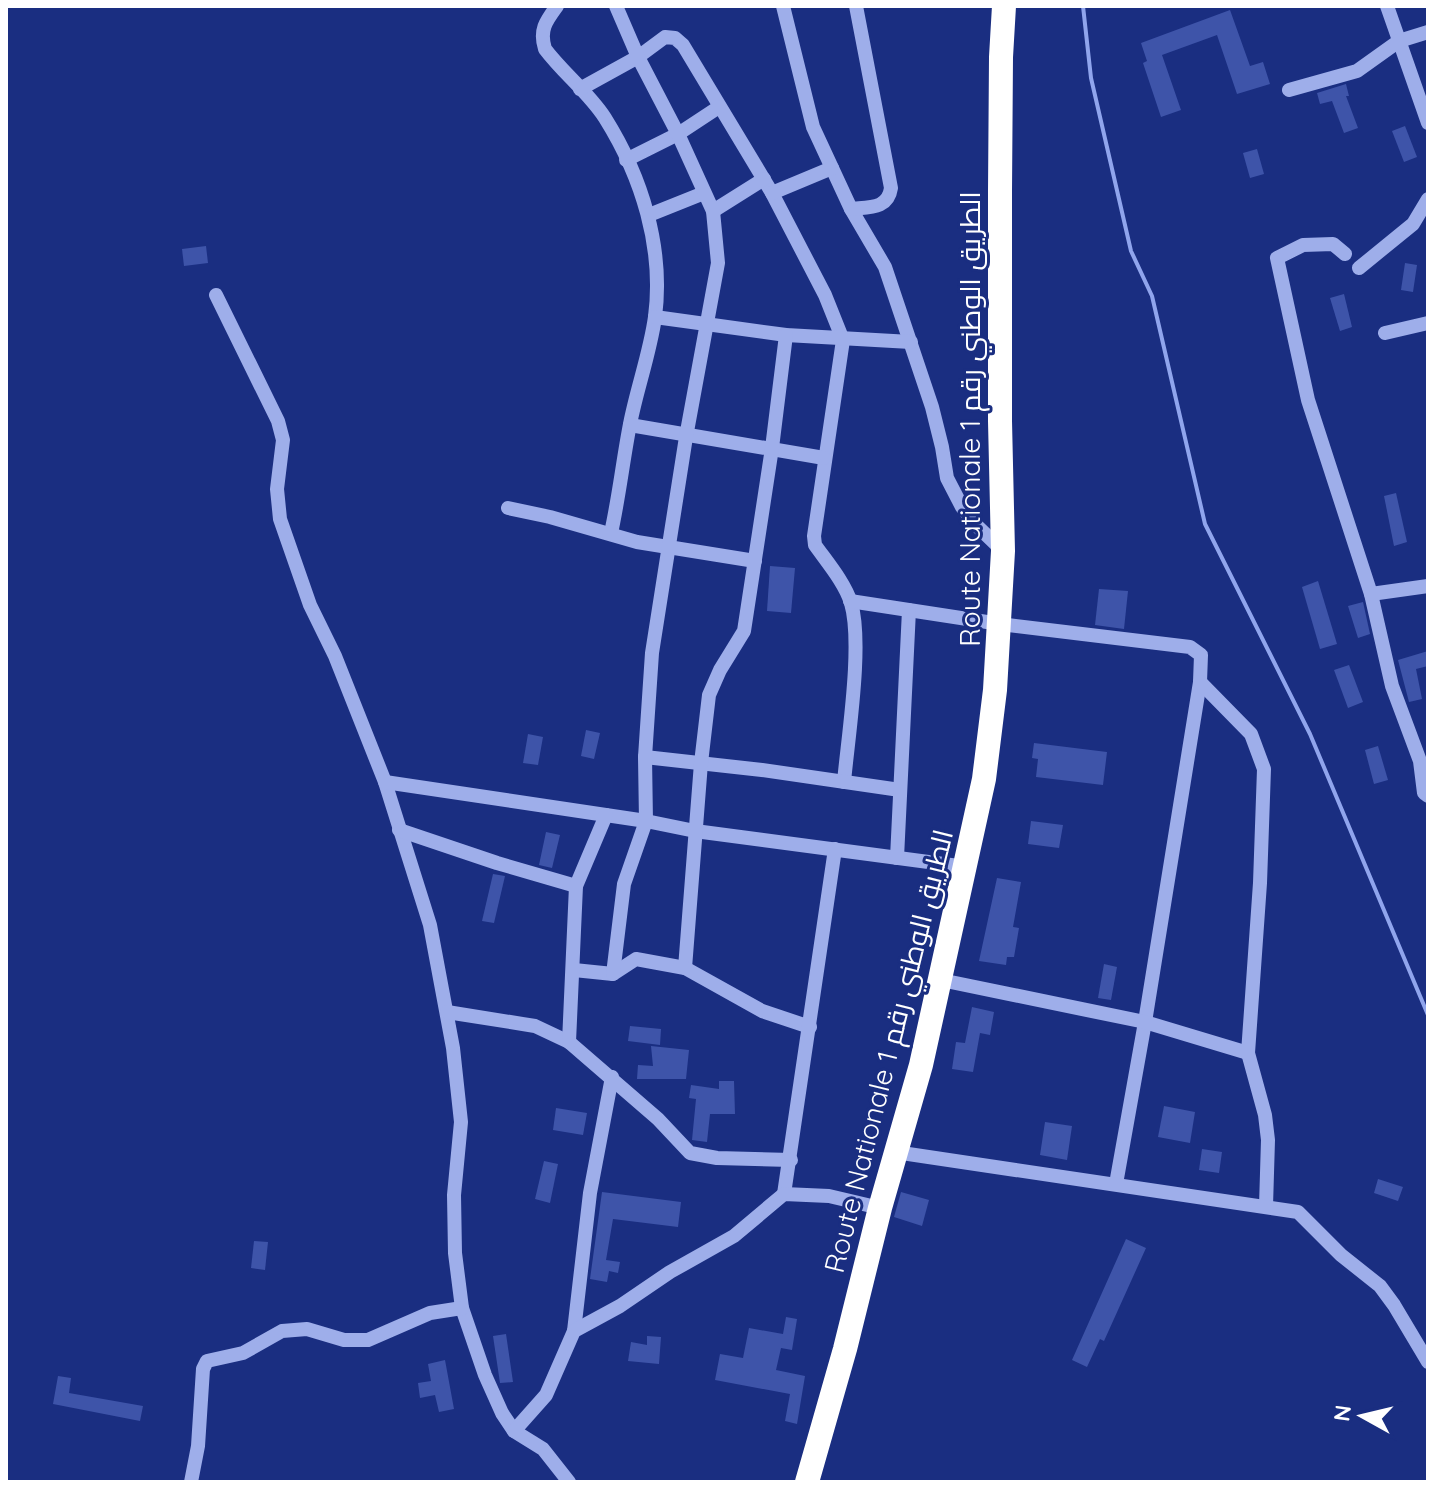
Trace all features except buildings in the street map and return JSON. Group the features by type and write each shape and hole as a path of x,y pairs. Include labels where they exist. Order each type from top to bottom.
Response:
{"highway":[{"name":"Route Nationale الطريق الوطني رقم 1","path":"807,1482 921,1065 984,779 1000,624 1003,551 1000,178 1004,6"}],"street":[{"path":"557,6 544,24 542,37 545,49 605,118 649,215 658,267 655,317 630,425 611,533"},
{"path":"613,974 624,884 646,821 645,757 652,653 686,437 718,263 713,211 616,6"},
{"path":"783,6 813,127 851,209 885,267 932,407 947,478 962,507 1003,551"},
{"path":"851,209 881,206 889,198 891,188 856,6"},
{"path":"1387,6 1428,123"},
{"path":"1289,90 1357,71 1399,41 1428,32"},
{"path":"580,89 638,57 665,37 675,38 683,45 772,193 825,295 843,340 814,536 815,545 850,601 854,619 854,666 844,782"},
{"path":"626,160 678,134 719,107"},
{"path":"772,193 832,168"},
{"path":"713,211 764,179"},
{"path":"649,215 704,193"},
{"path":"1359,268 1413,224 1428,199"},
{"path":"1345,254 1333,244 1303,245 1277,258 1308,400 1371,594 1392,686 1420,761 1424,793 1428,796"},
{"path":"216,295 278,421 283,440 277,489 280,519 310,605 335,656 385,782 430,925 447,1012 461,1122 454,1195 455,1253 462,1308 502,1413 514,1431 543,1449 569,1482"},
{"path":"655,317 786,335 911,342"},
{"path":"1385,333 1428,323"},
{"path":"685,968 709,695 744,631 786,335"},
{"path":"630,425 686,437 824,458"},
{"path":"508,508 637,542 755,561"},
{"path":"1371,594 1428,586"},
{"path":"850,601 1000,624 1190,647 1201,655 1200,682 1116,1184"},
{"path":"897,858 909,610"},
{"path":"1200,682 1251,734 1264,769 1260,883 1248,1053 1267,1127 1266,1206"},
{"path":"645,757 900,790"},
{"path":"385,782 695,831 966,867"},
{"path":"569,1042 576,886 606,815"},
{"path":"399,830 576,886"},
{"path":"574,1331 734,1236 784,1194 835,849"},
{"path":"574,970 613,974 636,959 685,968 762,1011 810,1027"},
{"path":"941,980 1145,1022 1248,1053"},
{"path":"447,1012 535,1026 569,1042 658,1119 690,1153 748,1160 791,1160"},
{"path":"514,1431 546,1395 574,1331 590,1193 612,1077"},
{"path":"895,1152 1298,1212 1341,1255 1380,1286 1428,1362"},
{"path":"784,1194 829,1196 880,1208"},
{"path":"191,1482 198,1446 203,1369 207,1361 243,1353 282,1331 307,1329 344,1340 368,1340 430,1313 462,1308"}],"waterway":[{"path":"1083,6 1091,78 1131,251 1152,296 1205,524 1310,734 1428,1015"}]}
